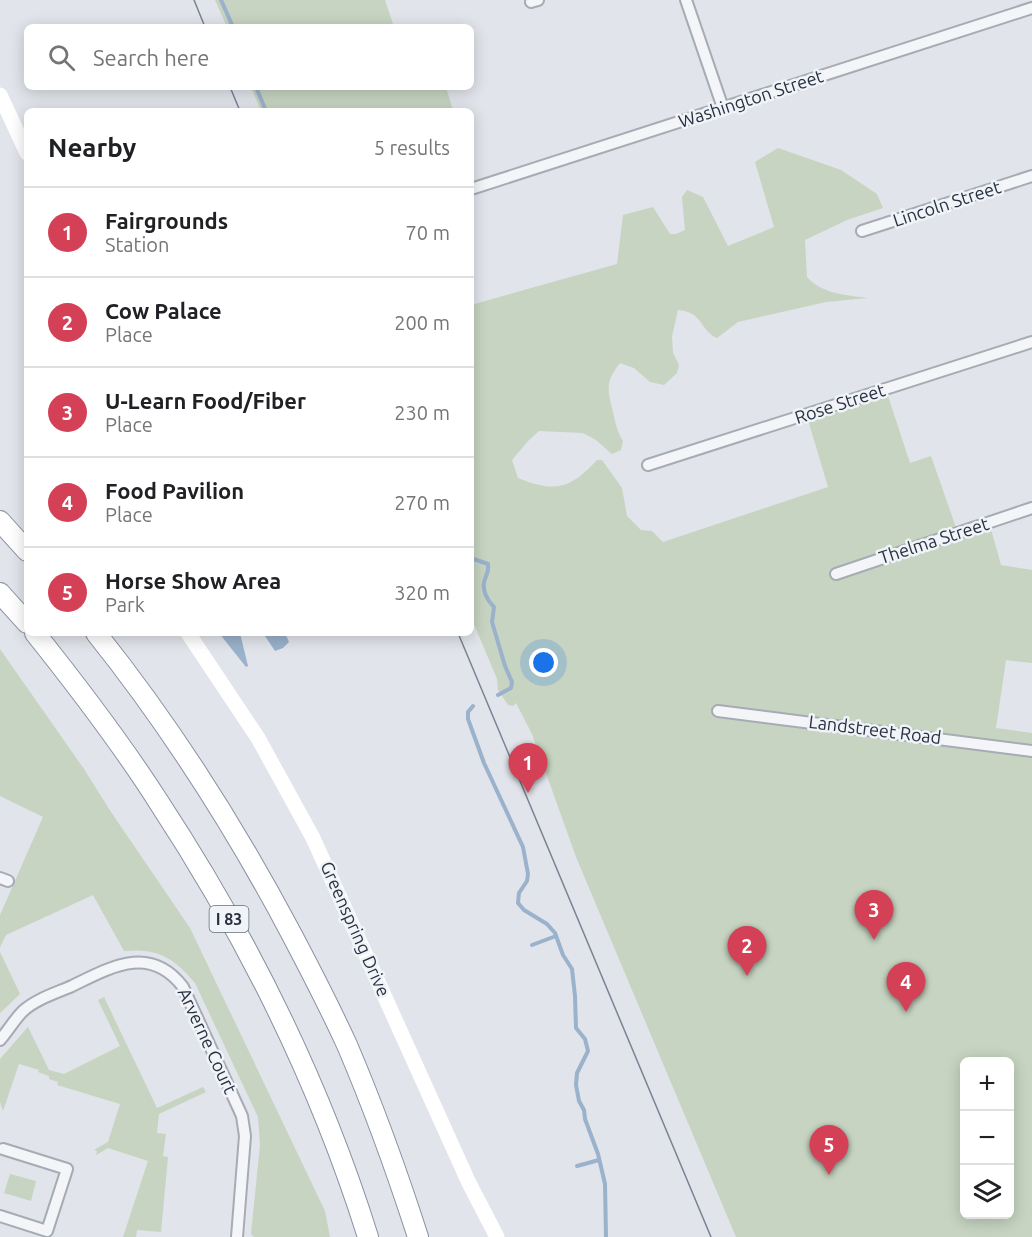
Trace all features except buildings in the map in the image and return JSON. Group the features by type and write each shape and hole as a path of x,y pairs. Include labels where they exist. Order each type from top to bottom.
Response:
{"highway":[{"path":"0,521 24,548"},
{"path":"0,593 24,620"},
{"name":"I 83","path":"36,636 92,706 158,799 228,916 266,988 302,1065 354,1193 368,1237"},
{"name":"I 83","path":"98,636 130,676 198,774 274,901 346,1045 398,1176 418,1237"}],"main road":[{"path":"0,96 24,147"},
{"name":"Greenspring Drive","path":"190,636 258,738 313,838 469,1183 497,1237"}],"street":[{"path":"686,0 723,108"},
{"name":"Washington Street","path":"474,188 1032,8"},
{"name":"Lincoln Street","path":"862,231 1032,176"},
{"name":"Rose Street","path":"648,465 1032,342"},
{"name":"Thelma Street","path":"836,574 1032,508"},
{"name":"Landstreet Road","path":"718,711 1032,751"},
{"name":"Arverne Court","path":"0,1040 23,1012 34,1003 123,963 151,963 175,977 183,987 242,1116 244,1136 237,1237"},
{"path":"0,1216 47,1231 67,1169 1,1149"}],"green space":[{"path":"215,0 385,0 393,24 226,24"},
{"path":"252,90 447,90 452,108 260,108"},
{"path":"778,148 841,170 877,194 883,208 847,220 805,240 807,277 813,283 835,293 868,298 826,302 738,322 717,338 707,331 693,314 678,310 672,336 673,353 679,365 677,373 664,385 650,382 634,368 620,363 612,375 609,390 610,401 617,429 623,441 621,450 612,454 596,440 583,433 539,431 512,460 518,478 552,487 570,482 588,470 597,460 602,460 622,488 627,516 641,530 652,531 663,542 828,487 808,420 888,396 910,463 931,456 960,539 991,529 1001,565 1032,570 1032,663 1006,660 996,728 1032,733 1032,1237 736,1237 576,857 532,734 516,703 513,706 508,705 498,690 497,679 474,624 474,304 617,264 623,215 653,207 670,234 685,230 682,197 687,190 703,197 728,246 774,227 755,162"},
{"path":"0,649 84,769 190,928 325,1211 330,1237 254,1237 251,1234 260,1145 258,1117 195,983 180,967 156,953 124,951 93,895 6,935 0,947 0,915 43,817 0,796"},
{"path":"0,952 20,994 0,1013"},
{"path":"104,997 157,1108 203,1087 206,1092 159,1114 157,1133 166,1134 163,1156 168,1157 161,1232 137,1230 136,1237 123,1237 148,1161 108,1148 96,1155 97,1151 94,1150 108,1142 120,1104 57,1085 58,1082 49,1079 49,1076 38,1072 39,1070 19,1064 3,1111 0,1102 0,1059 28,1027 49,1070 64,1074 120,1046 98,1000"},
{"path":"10,1174 36,1181 31,1201 4,1193"}],"water":[{"path":"221,636 241,636 248,666 246,667"},
{"path":"265,636 286,636 289,642 283,648 275,651"}],"waterway":[{"path":"221,0 232,24"},
{"path":"257,90 265,108"},
{"path":"474,559 488,564 484,590 494,607 492,622 512,682 511,688 498,695"},
{"path":"473,706 468,712 468,719 484,763 523,847 528,874 527,881 519,893 518,903 524,910 547,924 555,933 563,955 572,969 576,1028 585,1039 588,1051 577,1073 576,1085 605,1184 606,1237"},
{"path":"532,945 556,936"},
{"path":"577,1166 599,1160"}],"tram line":[{"path":"194,0 204,24"},
{"path":"231,90 239,108"},
{"path":"459,636 711,1237"}],"place":[{"name":"Fairgrounds","path":"528,793"},
{"name":"U-Learn Food/Fiber","path":"874,940"},
{"name":"Cow Palace","path":"747,976"},
{"name":"Food Pavilion","path":"906,1012"},
{"name":"Horse Show Area","path":"829,1175"}]}
